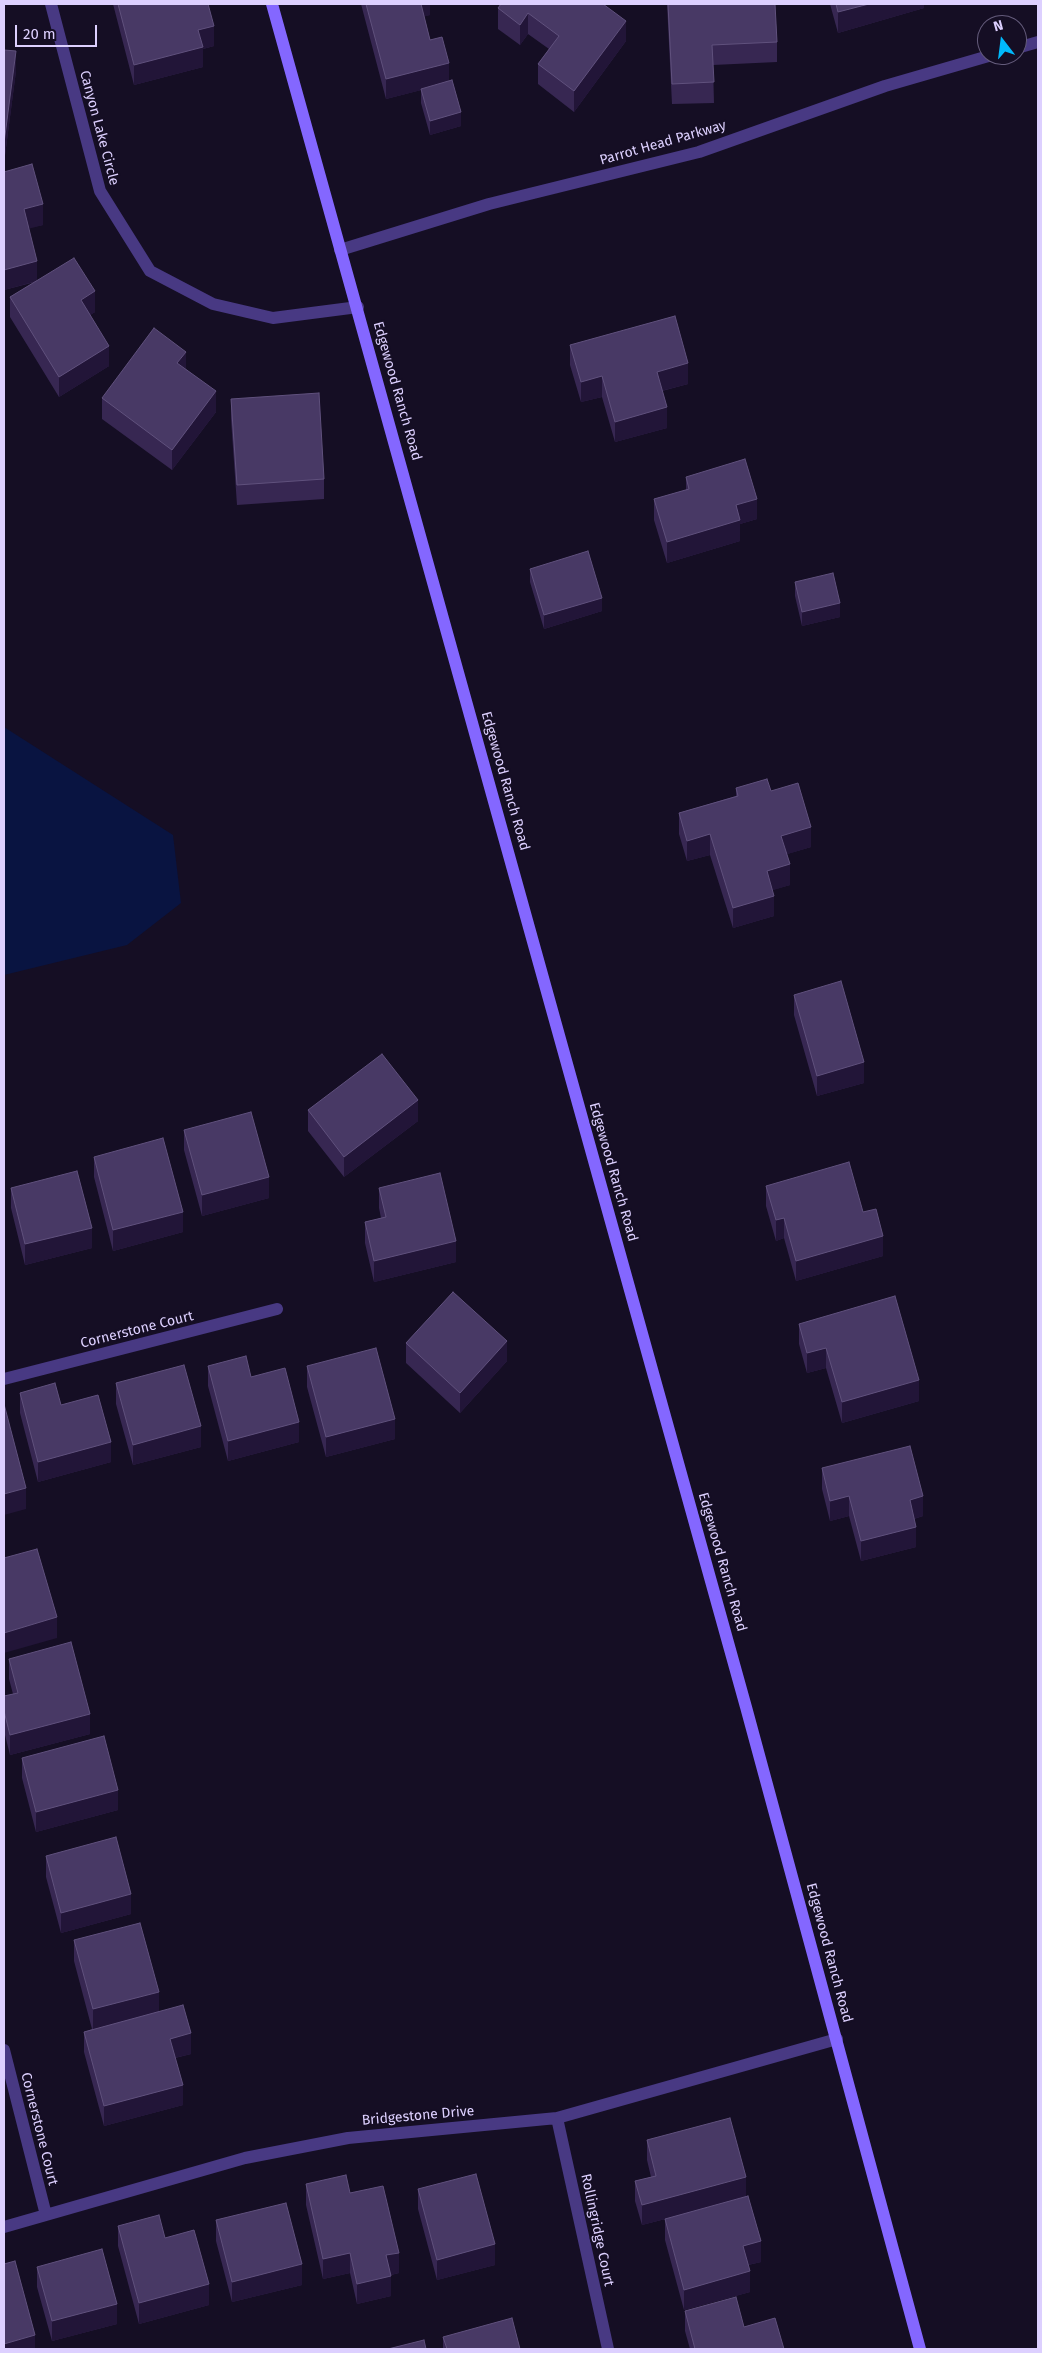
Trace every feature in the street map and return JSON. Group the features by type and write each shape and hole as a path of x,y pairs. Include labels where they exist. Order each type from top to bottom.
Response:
{"street":[{"name":"Canyon Lake Circle","path":"51,4 100,191 150,271 213,304 273,318 358,307"},
{"name":"Edgewood Ranch Road","path":"272,4 340,250 358,307 837,2039 920,2349"},
{"name":"Parrot Head Parkway","path":"340,250 489,204 699,152 884,86 977,59"},
{"name":"Cornerstone Court","path":"4,1379 277,1309"},
{"name":"Bridgestone Drive","path":"4,2227 245,2158 348,2138 557,2118 837,2039"},
{"name":"Cornerstone Court","path":"4,2050 46,2215"},
{"name":"Rollingridge Court","path":"557,2118 608,2349"}],"shaded area":[{"path":"4,727 173,835 181,903 127,945 4,975"}],"building":[{"path":"118,4 208,4 214,26 198,30 203,47 134,65"},
{"path":"366,4 421,4 430,40 442,37 449,63 386,79"},
{"path":"501,4 603,4 626,21 574,91 538,64 559,36 528,13 520,25 498,8"},
{"path":"668,4 775,4 777,42 712,45 714,82 672,84"},
{"path":"836,4 869,4 838,12"},
{"path":"4,50 16,51 4,143"},
{"path":"452,80 461,112 430,121 421,89"},
{"path":"32,164 43,204 24,209 37,261 4,270 4,172"},
{"path":"74,258 95,291 81,300 109,346 59,377 10,297"},
{"path":"675,316 688,363 657,372 667,407 615,422 602,376 581,382 570,345"},
{"path":"154,328 186,352 177,363 216,391 172,450 102,398"},
{"path":"319,393 324,479 237,485 231,399"},
{"path":"745,459 757,499 736,505 740,520 667,542 654,499 689,489 686,477"},
{"path":"588,551 602,598 544,615 530,569"},
{"path":"833,573 840,603 802,612 795,582"},
{"path":"767,779 771,791 798,783 811,827 781,836 790,864 767,871 774,896 733,908 710,834 687,841 679,813 738,796 736,788"},
{"path":"841,981 864,1062 817,1076 794,995"},
{"path":"382,1054 418,1100 344,1157 308,1110"},
{"path":"251,1112 269,1177 202,1195 184,1130"},
{"path":"163,1138 183,1212 113,1230 94,1157"},
{"path":"849,1162 863,1212 876,1209 883,1236 796,1261 784,1218 776,1220 766,1186"},
{"path":"77,1171 92,1228 25,1244 11,1188"},
{"path":"440,1173 456,1241 374,1261 365,1222 386,1217 379,1188"},
{"path":"453,1292 507,1341 460,1393 406,1343"},
{"path":"895,1296 919,1380 842,1402 826,1348 807,1353 799,1324"},
{"path":"376,1348 395,1419 326,1437 307,1366"},
{"path":"246,1356 251,1377 285,1368 299,1422 228,1441 208,1366"},
{"path":"184,1365 201,1426 133,1445 116,1383"},
{"path":"55,1383 61,1405 98,1395 111,1442 38,1462 20,1393"},
{"path":"4,1404 26,1488 4,1494"},
{"path":"910,1446 923,1496 910,1500 916,1527 861,1541 849,1496 830,1501 822,1468"},
{"path":"37,1549 57,1617 4,1633 4,1558"},
{"path":"71,1642 90,1714 10,1735 4,1711 4,1696 18,1693 9,1659"},
{"path":"104,1736 118,1790 36,1812 22,1758"},
{"path":"116,1837 131,1894 61,1913 46,1856"},
{"path":"140,1923 159,1992 93,2009 74,1940"},
{"path":"183,2005 191,2033 170,2039 183,2085 104,2106 84,2032"},
{"path":"730,2118 746,2177 642,2205 635,2181 656,2176 647,2140"},
{"path":"476,2174 495,2244 437,2260 418,2189"},
{"path":"346,2175 350,2193 383,2186 399,2253 386,2255 391,2276 357,2284 350,2253 323,2259 306,2184"},
{"path":"748,2196 761,2241 743,2246 750,2271 684,2290 665,2219"},
{"path":"286,2203 302,2264 232,2282 216,2220"},
{"path":"159,2215 165,2238 194,2230 209,2284 139,2303 118,2226"},
{"path":"102,2249 117,2304 52,2321 37,2267"},
{"path":"15,2261 35,2335 4,2344 4,2264"},
{"path":"736,2297 744,2327 775,2318 784,2349 695,2349 685,2311"},
{"path":"512,2318 520,2349 447,2349 443,2337"},
{"path":"424,2340 426,2349 388,2349"}]}
